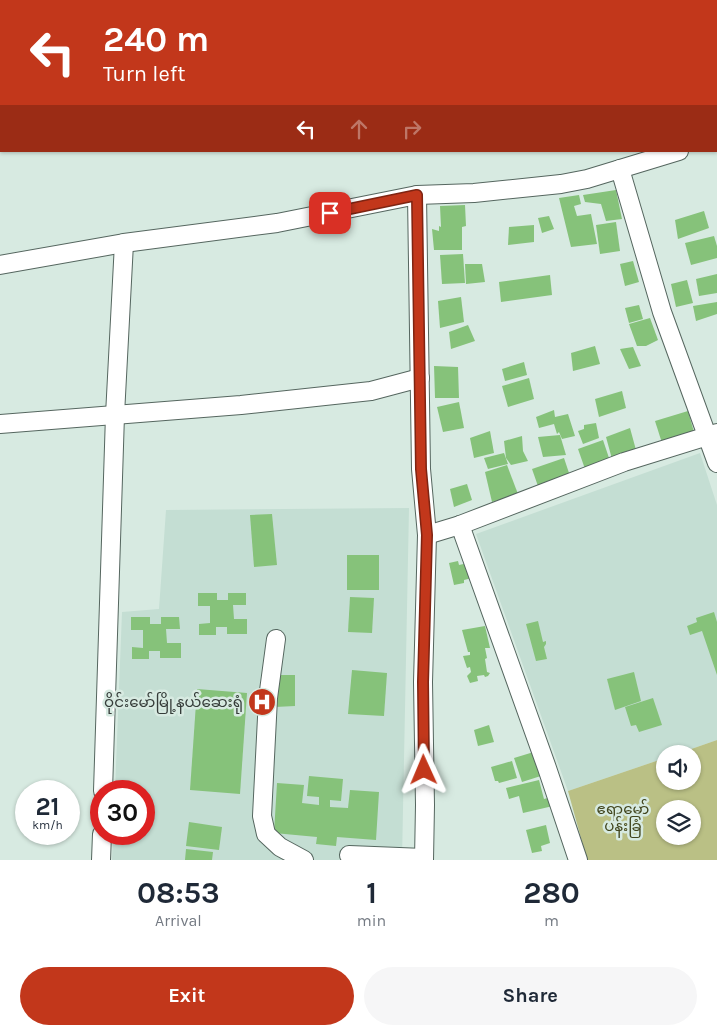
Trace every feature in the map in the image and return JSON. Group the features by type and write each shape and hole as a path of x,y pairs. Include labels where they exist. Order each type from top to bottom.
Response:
{"street":[{"path":"0,265 124,243 277,223 417,195 474,193 561,184 587,179 676,152"},
{"path":"620,169 662,312 712,434 717,463"},
{"path":"349,855 424,859 423,682 427,535 421,469 417,195"},
{"path":"103,780 115,415 124,243"},
{"path":"0,424 241,405 371,391 420,378"},
{"path":"427,535 460,525 624,462 712,434"},
{"path":"460,525 548,768 578,860"},
{"path":"276,638 268,698 262,816 266,834 280,847 304,860"},
{"path":"101,860 102,845"}],"shaded area":[{"path":"700,453 717,505 717,740 701,746 656,745 656,761 568,791 476,534"},
{"name":"ဝိုင်းမော်မြို့နယ်ဆေးရုံ","path":"409,508 402,860 112,860 113,845 155,845 155,780 115,780 122,612 159,609 166,510"}],"green space":[{"name":"ဧရာမော် ပန်းခြံ","path":"717,740 717,860 587,860 568,791 656,761 656,790 701,790 701,746"}],"building":[{"path":"616,190 622,219 606,221 601,204 585,202 583,195"},
{"path":"579,195 581,204 574,206 577,216 591,214 597,244 571,247 559,198"},
{"path":"465,205 466,226 462,227 462,250 434,250 432,229 439,231 439,226 441,227 440,206"},
{"path":"704,211 709,228 678,239 675,220"},
{"path":"549,216 554,229 542,233 538,218"},
{"path":"616,222 620,251 600,254 596,225"},
{"path":"534,225 534,242 508,245 509,227"},
{"path":"714,236 717,246 717,258 691,265 685,243"},
{"path":"463,254 465,283 442,284 440,255"},
{"path":"633,261 639,282 625,286 620,264"},
{"path":"465,264 482,264 485,282 466,284"},
{"path":"717,274 717,293 699,296 696,279"},
{"path":"550,275 552,295 501,302 499,282"},
{"path":"687,280 693,303 676,307 671,284"},
{"path":"461,297 464,322 440,328 438,301"},
{"path":"717,302 717,314 696,321 693,306"},
{"path":"639,305 643,319 629,323 625,308"},
{"path":"650,318 658,340 646,346 637,346 629,324"},
{"path":"468,325 475,341 451,349 449,332"},
{"path":"595,346 600,364 573,371 571,353"},
{"path":"633,347 641,366 629,369 620,349"},
{"path":"524,362 527,375 505,381 502,369"},
{"path":"434,366 458,367 459,398 435,398"},
{"path":"529,378 534,399 508,407 502,386"},
{"path":"622,391 626,408 599,417 595,399"},
{"path":"459,402 464,428 443,432 437,407"},
{"path":"554,410 555,417 568,414 575,436 562,439 559,432 557,434 554,424 539,428 536,417"},
{"path":"688,411 694,432 662,443 655,421"},
{"path":"596,423 599,438 583,444 578,431 584,429 584,425"},
{"path":"630,428 636,450 612,459 606,437"},
{"path":"490,431 494,453 474,458 470,438"},
{"path":"560,435 566,455 543,457 538,437"},
{"path":"522,436 523,451 528,461 511,465 506,458 504,441"},
{"path":"603,440 610,461 585,469 578,449"},
{"path":"504,453 508,464 488,469 484,458"},
{"path":"564,458 570,476 539,489 532,469"},
{"path":"507,465 518,494 492,502 485,472"},
{"path":"467,484 472,500 454,507 450,489"},
{"path":"272,514 277,565 254,567 250,515"},
{"path":"347,555 379,555 379,590 347,590"},
{"path":"458,561 459,565 468,563 472,578 464,580 464,583 454,585 449,563"},
{"path":"198,593 217,593 217,600 228,600 228,593 246,593 246,605 233,605 234,619 247,619 247,634 227,634 227,627 216,627 216,635 199,635 199,624 210,623 210,606 198,606"},
{"path":"350,597 374,598 372,633 348,632"},
{"path":"714,612 717,622 717,675 702,631 690,635 687,626 697,622 696,618"},
{"path":"131,617 150,617 150,624 161,624 161,617 179,617 180,629 166,629 167,643 181,643 181,658 160,658 160,651 149,651 149,659 132,659 132,647 143,648 143,630 131,630"},
{"path":"538,621 543,642 546,641 544,647 547,659 536,661 526,624"},
{"path":"485,626 490,648 485,648 487,658 485,659 487,672 490,673 485,677 484,675 477,676 478,681 470,683 467,676 471,672 470,667 467,668 463,656 470,655 470,652 468,652 462,630"},
{"path":"352,670 387,673 384,716 348,714"},
{"path":"634,672 641,701 615,710 607,679"},
{"path":"274,675 295,675 295,706 275,707"},
{"path":"197,689 247,693 240,794 190,790"},
{"path":"653,698 662,725 639,732 636,725 631,726 625,707"},
{"path":"489,725 494,742 478,746 474,730"},
{"path":"537,751 544,775 522,782 514,758"},
{"path":"512,761 517,778 499,783 495,781 491,767"},
{"path":"309,776 343,779 341,801 330,800 330,807 348,808 350,790 379,792 376,840 337,837 336,846 316,844 317,837 274,833 277,783 304,785 302,803 319,805 319,797 307,796"},
{"path":"539,780 544,799 551,797 553,806 523,813 519,796 509,799 506,788"},
{"path":"189,822 222,827 219,850 186,846"},
{"path":"546,825 550,843 541,846 542,851 532,853 526,830"},
{"path":"186,849 213,852 212,860 185,860"}],"place":[{"name":"ဝိုင်းမော်မြို့နယ်ဆေးရုံ","path":"262,702"}],"route":[{"path":"330,213 417,195 421,469 427,535 423,682 424,770"}]}
